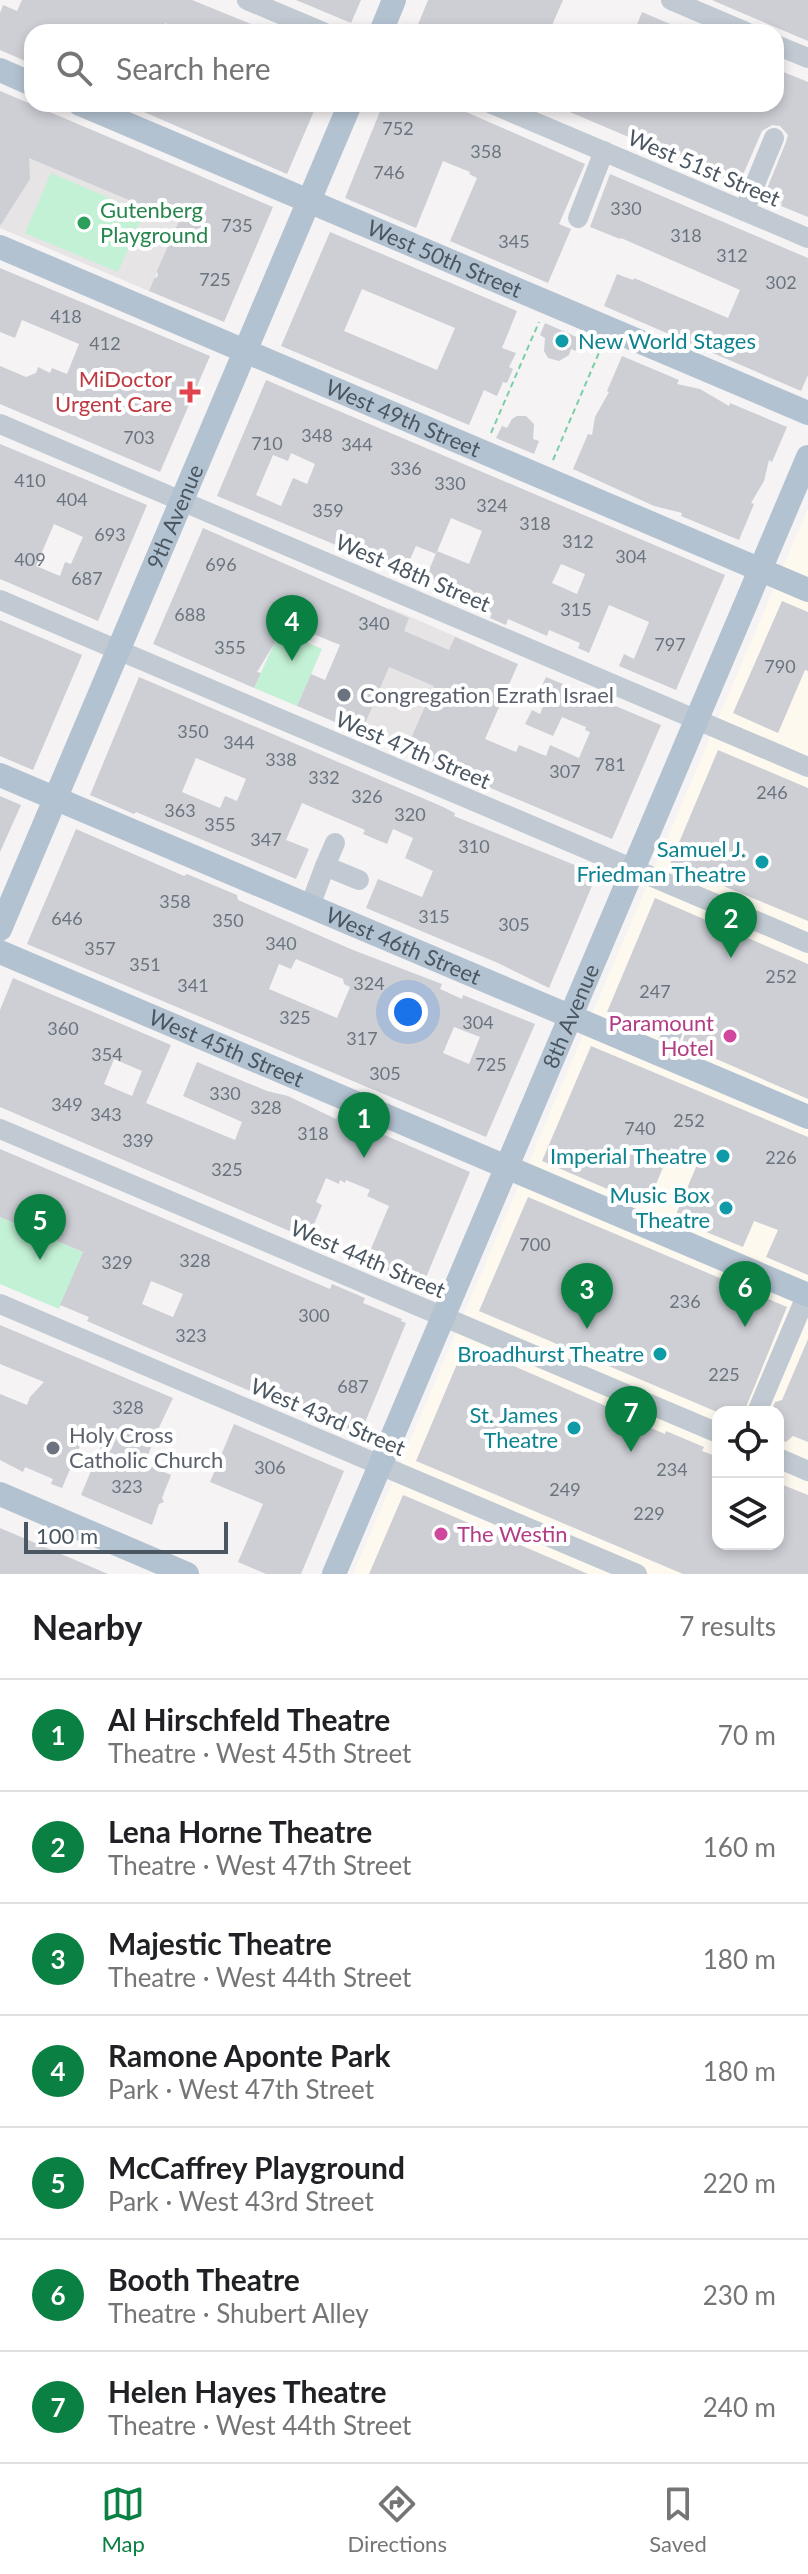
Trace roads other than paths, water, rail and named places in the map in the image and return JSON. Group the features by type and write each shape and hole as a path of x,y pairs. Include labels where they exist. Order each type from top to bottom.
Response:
{"main road":[{"path":"384,24 394,0"},
{"path":"0,70 24,80"},
{"name":"West 50th Street","path":"99,112 808,413"},
{"name":"9th Avenue","path":"0,929 347,112"},
{"name":"West 49th Street","path":"0,247 808,590"},
{"name":"8th Avenue","path":"334,1574 808,457"},
{"name":"West 46th Street","path":"0,775 808,1117"},
{"name":"West 45th Street","path":"0,952 808,1294"},
{"path":"0,1494 187,1574"}],"street":[{"path":"247,0 304,24"},
{"path":"671,0 727,24"},
{"path":"784,48 808,58"},
{"name":"West 51st Street","path":"511,112 808,238"},
{"path":"744,211 774,138"},
{"path":"578,218 604,151"},
{"name":"West 48th Street","path":"0,424 808,767"},
{"name":"West 47th Street","path":"0,600 808,943"},
{"path":"310,906 335,843"},
{"path":"325,866 359,880"},
{"path":"663,1057 673,1030"},
{"name":"West 44th Street","path":"0,1129 116,1188 443,1317 712,1430"},
{"path":"760,1406 808,1294"},
{"name":"West 43rd Street","path":"0,1304 637,1574"},
{"path":"784,1461 808,1471"}],"place":[{"name":"Gutenberg Playground","path":"84,223"},
{"name":"New World Stages","path":"562,341"},
{"name":"MiDoctor Urgent Care","path":"190,392"},
{"name":"Ramone Aponte Park","path":"292,661"},
{"name":"Congregation Ezrath Israel","path":"344,695"},
{"name":"Samuel J. Friedman Theatre","path":"762,862"},
{"name":"Lena Horne Theatre","path":"731,958"},
{"name":"Paramount Hotel","path":"730,1036"},
{"name":"Imperial Theatre","path":"723,1156"},
{"name":"Al Hirschfeld Theatre","path":"364,1158"},
{"name":"Music Box Theatre","path":"726,1208"},
{"name":"McCaffrey Playground","path":"40,1260"},
{"name":"Booth Theatre","path":"745,1327"},
{"name":"Majestic Theatre","path":"587,1329"},
{"name":"Broadhurst Theatre","path":"660,1354"},
{"name":"St. James Theatre","path":"574,1428"},
{"name":"Holy Cross Catholic Church","path":"53,1448"},
{"name":"Helen Hayes Theatre","path":"631,1452"},
{"name":"The Westin","path":"441,1534"}]}
